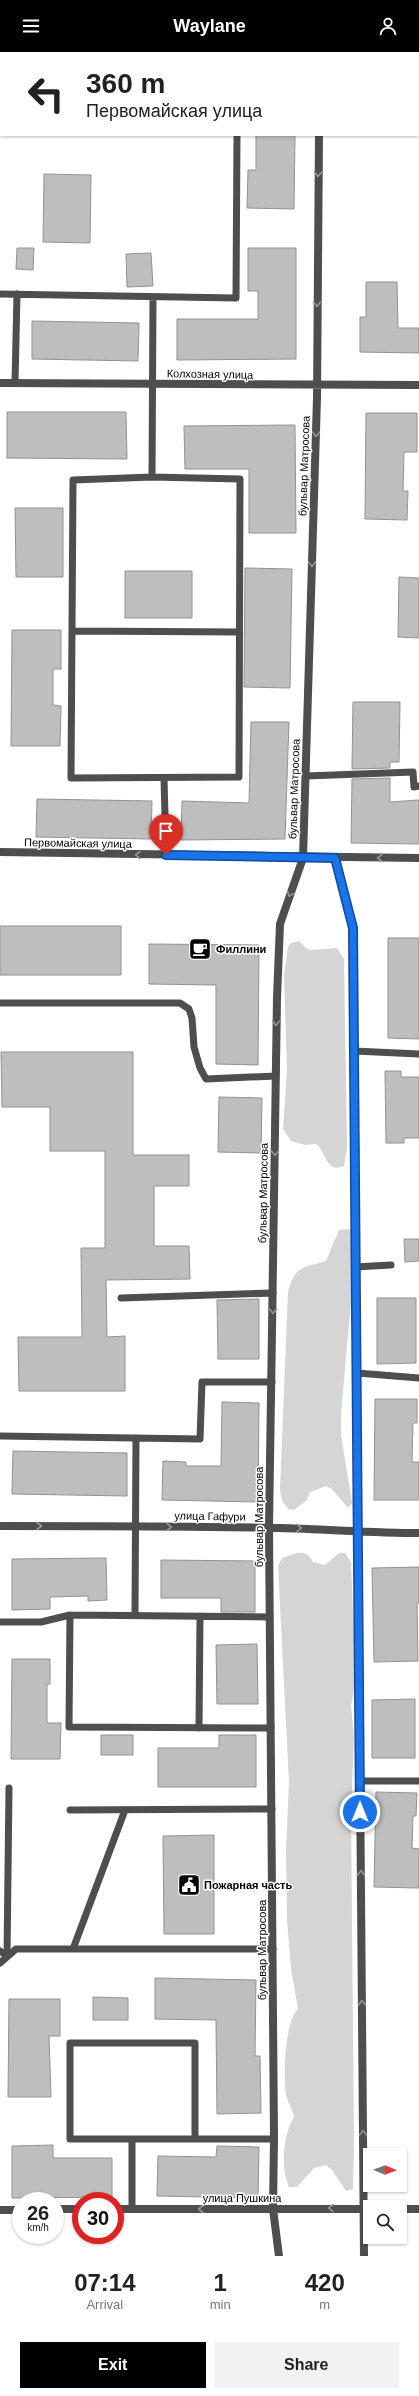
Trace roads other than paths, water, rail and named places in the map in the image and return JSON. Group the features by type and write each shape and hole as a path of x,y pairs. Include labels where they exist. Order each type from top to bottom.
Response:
{"street":[{"name":"бульвар Матросова","path":"279,2256 273,2209 273,1949 269,1528 276,1076 280,924 303,858 316,384 319,136"},
{"name":"Колхозная улица","path":"0,383 153,385 419,385"},
{"name":"Первомайская улица","path":"0,852 303,858 419,858"},
{"path":"335,858 353,928 360,1781 367,2200"},
{"name":"улица Гафури","path":"0,1526 269,1528 321,1529 358,1533 419,1533"},
{"name":"улица Пушкина","path":"124,2209 363,2209"},
{"path":"407,2209 419,2209"},
{"path":"0,2210 12,2210"},
{"path":"364,2256 365,2244"}],"lane":[{"path":"0,294 236,298 237,136"},
{"path":"14,383 17,294"},
{"path":"152,477 153,297"},
{"path":"152,477 240,480 239,777 71,778 72,631 73,480 152,477"},
{"path":"72,631 240,632"},
{"path":"306,776 413,772 414,786 419,786"},
{"path":"164,778 166,855"},
{"path":"0,1003 180,1003 189,1009 192,1018 194,1047 200,1068 206,1079 276,1076"},
{"path":"354,1051 419,1054"},
{"path":"356,1267 391,1265"},
{"path":"121,1298 273,1294"},
{"path":"357,1373 419,1378"},
{"path":"0,1436 200,1439 202,1382 272,1382"},
{"path":"135,1616 136,1438"},
{"path":"70,1615 69,1727 271,1728"},
{"path":"0,1622 41,1622 70,1615 270,1617"},
{"path":"199,1728 200,1616"},
{"path":"360,1781 419,1781"},
{"path":"7,1956 9,1788"},
{"path":"70,1810 272,1809"},
{"path":"73,1949 125,1810"},
{"path":"0,1963 16,1949 273,1949"},
{"path":"0,1951 7,1956"},
{"path":"195,2139 195,2043 70,2043 70,2139 132,2139 195,2139 274,2139"},
{"path":"132,2139 132,2209"}],"place":[{"name":"Филлини","path":"200,949"},
{"name":"Пожарная часть","path":"189,1885"}]}
